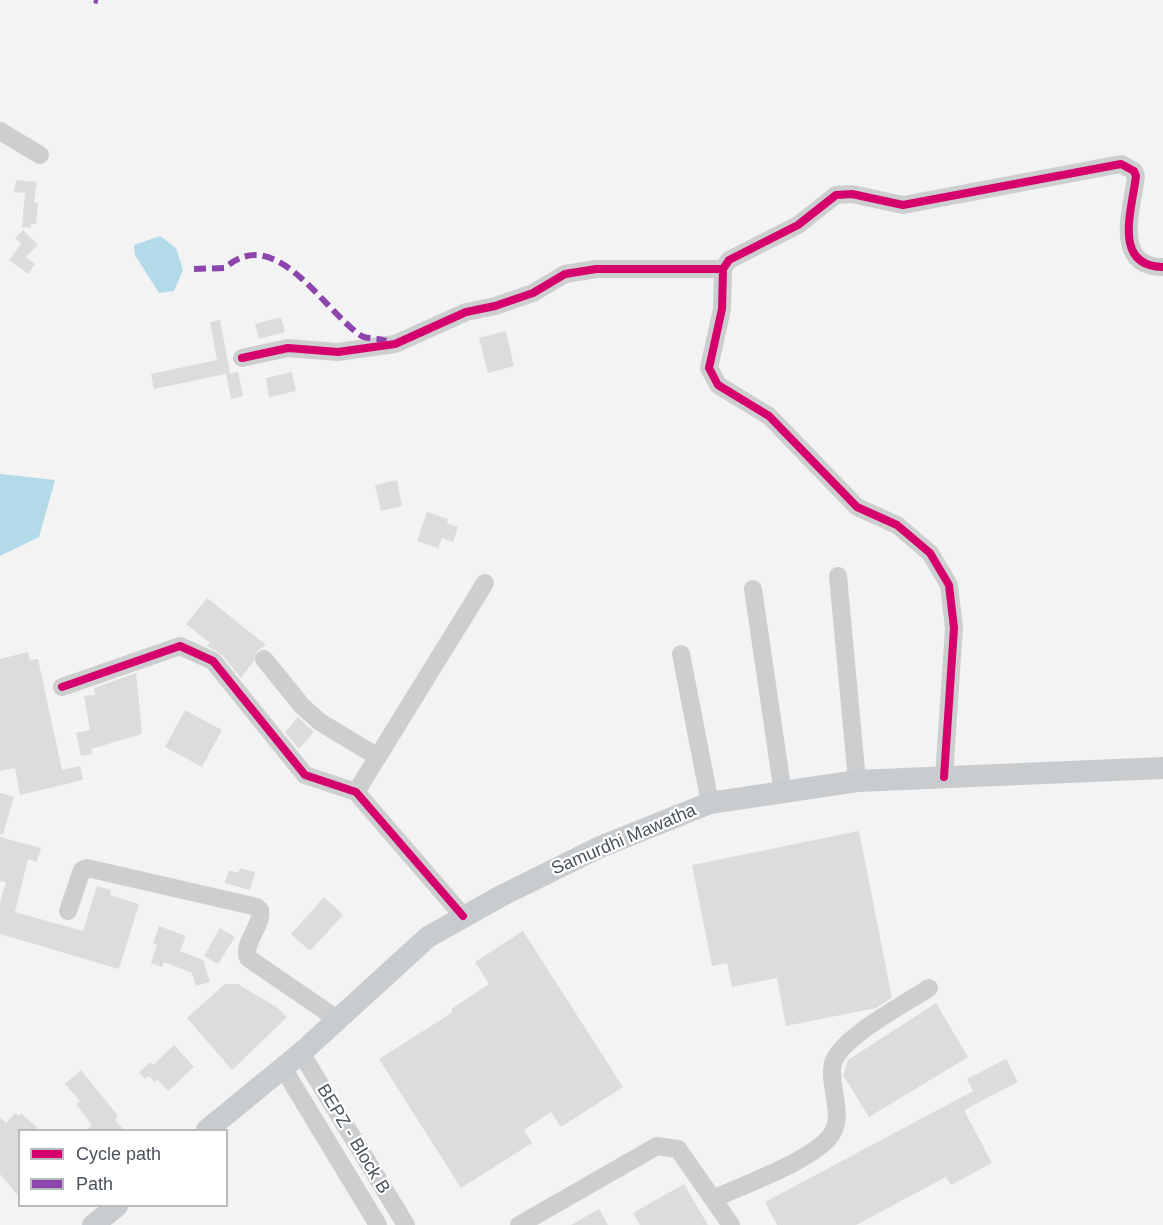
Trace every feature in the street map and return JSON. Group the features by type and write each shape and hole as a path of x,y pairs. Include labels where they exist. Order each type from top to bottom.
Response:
{"main road":[{"name":"Samurdhi Mawatha","path":"209,1129 301,1053 428,937 463,916 600,847 710,803 783,794 857,781 1163,768"},
{"path":"93,1225 116,1207"}],"street":[{"path":"0,130 40,155"},
{"path":"944,777 954,628 949,585 930,553 897,525 857,507 769,416 718,385 709,368 722,309 723,269 729,260 798,225 836,195 860,196 888,204 903,204 1121,164 1134,171 1136,176 1129,240 1131,253 1140,262 1163,267"},
{"path":"242,358 288,348 338,352 395,344 466,312 495,306 533,293 565,274 596,269 723,269"},
{"path":"838,576 857,781"},
{"path":"356,792 485,583"},
{"path":"753,589 783,794"},
{"path":"62,687 180,646 213,661 305,776 356,792 463,916"},
{"path":"681,654 710,803"},
{"path":"264,659 302,706 320,722 378,757"},
{"path":"68,911 82,870 87,868 257,907 261,909 261,917 247,950 248,958 337,1019"},
{"path":"715,1198 791,1163 828,1139 837,1113 833,1064 842,1048 929,988"},
{"name":"BEPZ - Block B","path":"301,1053 406,1225"},
{"name":"BEPZ - Block B","path":"283,1068 378,1225"},
{"path":"519,1225 657,1146 678,1149 715,1198 731,1225"}],"water":[{"path":"160,236 176,248 183,270 174,291 159,293 135,255 134,245"},
{"path":"0,474 55,480 39,537 0,556"}],"building":[{"path":"16,180 37,182 34,202 38,203 36,224 31,224 31,228 22,227 25,193 14,192"},
{"path":"23,230 38,245 26,257 35,264 28,274 9,260 21,244 15,238"},
{"path":"281,317 285,332 259,339 255,324"},
{"path":"220,320 230,373 154,389 151,374 217,360 210,322"},
{"path":"506,331 514,366 488,373 479,338"},
{"path":"238,372 243,396 231,399 226,374"},
{"path":"292,372 296,391 269,397 266,378"},
{"path":"397,480 402,506 381,511 375,485"},
{"path":"427,512 448,519 447,523 458,527 453,542 442,538 438,548 417,541"},
{"path":"207,598 266,645 257,651 253,662 241,678 221,654 207,646 210,643 186,624"},
{"path":"28,652 30,660 38,659 62,770 80,766 83,780 20,795 15,768 0,771 0,659"},
{"path":"136,673 142,734 91,749 92,754 81,756 76,733 90,730 84,696 95,695 94,688"},
{"path":"185,710 222,730 202,767 165,747"},
{"path":"298,717 314,732 299,749 285,732"},
{"path":"0,793 14,797 3,834 0,834"},
{"path":"859,831 892,998 876,1008 786,1026 777,978 732,987 727,963 712,966 692,865"},
{"path":"0,837 41,848 37,862 28,859 15,912 83,931 97,886 111,890 110,895 139,904 119,969 0,934 0,902 6,882 0,881"},
{"path":"240,868 255,872 250,890 225,883 229,870 238,873"},
{"path":"324,897 343,915 310,951 291,934"},
{"path":"159,926 186,936 180,951 203,960 210,982 196,986 192,973 164,962 162,967 151,963 157,945 153,943"},
{"path":"220,928 235,937 218,964 204,956"},
{"path":"523,931 623,1087 561,1127 551,1112 524,1130 532,1143 461,1188 379,1059 453,1012 451,1009 489,984 475,962"},
{"path":"225,984 238,984 278,1008 287,1017 232,1070 187,1018"},
{"path":"936,1003 968,1057 869,1117 843,1075 848,1060"},
{"path":"174,1045 194,1067 168,1091 158,1080 155,1082 149,1076 145,1079 139,1072 150,1062 153,1065"},
{"path":"1006,1059 1018,1082 964,1110 992,1163 951,1185 946,1177 856,1225 777,1225 765,1202 973,1091 967,1079"},
{"path":"81,1070 118,1116 115,1119 122,1129 87,1129 92,1125 76,1104 80,1101 65,1084"},
{"path":"15,1113 19,1116 21,1113 39,1129 18,1129 18,1196 0,1174 0,1117 6,1123"},
{"path":"684,1184 708,1225 640,1225 633,1213"},
{"path":"599,1209 608,1225 571,1225"}],"marked path":[{"path":"94,0 98,1"},
{"path":"194,269 225,268 244,257 262,256 280,262 297,274 345,323 360,335 386,341"}],"cycle path":[{"path":"944,777 954,628 949,585 930,553 897,525 857,507 769,416 718,385 709,368 722,309 723,269 729,260 798,225 836,195 852,194 903,205 1121,164 1134,171 1136,176 1129,219 1131,247 1137,257 1147,264 1163,267"},
{"path":"242,358 288,348 338,352 395,344 466,312 495,306 533,293 565,274 596,269 723,269"},
{"path":"62,687 180,646 213,661 305,775 356,792 463,916"}]}
